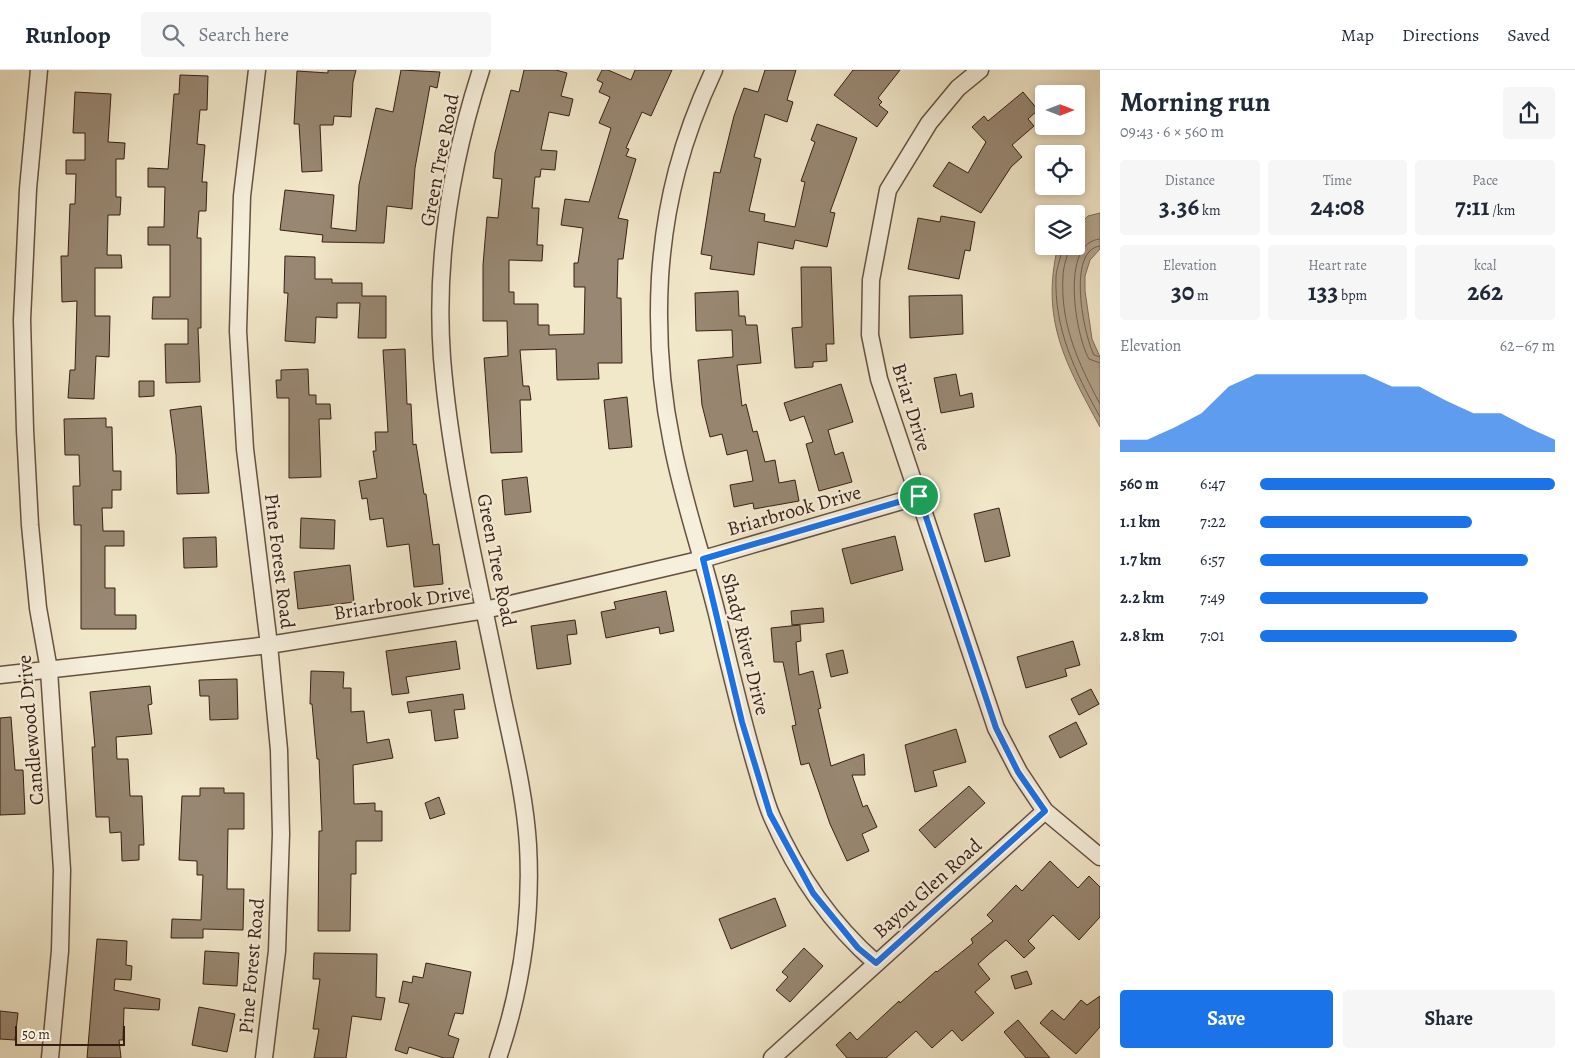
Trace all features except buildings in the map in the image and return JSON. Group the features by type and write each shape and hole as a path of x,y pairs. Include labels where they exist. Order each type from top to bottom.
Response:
{"street":[{"name":"Candlewood Drive","path":"39,70 28,189 22,320 30,525 38,608 49,670 62,870 60,951 50,1058"},
{"name":"Pine Forest Road","path":"257,70 242,196 238,331 251,508 269,644 279,750 281,834 277,951 264,1058"},
{"name":"Green Tree Road","path":"481,70 467,113 448,202 441,283 442,357 454,449 516,762 528,843 528,918 518,986 498,1058"},
{"name":"Shady River Drive","path":"714,70 698,103 667,208 660,279 661,359 672,443 703,559 742,722 770,814 813,893 858,948 876,963"},
{"name":"Briar Drive","path":"980,70 958,88 929,123 888,190 871,280 870,335 879,379 996,728 1018,772 1045,811 1100,857"},
{"name":"Briarbrook Drive","path":"0,675 269,644 485,610 703,559 919,496"},
{"name":"Bayou Glen Road","path":"772,1058 1045,811"}],"water":[{"path":"1100,213 1100,249 1090,260 1085,276 1085,291 1092,339 1100,357 1100,427 1067,362 1054,319 1052,297 1053,272 1056,255 1085,255 1085,219 1088,216"}],"route":[{"path":"919,496 996,728 1018,772 1045,811 876,963 858,948 813,893 790,855 770,814 742,722 703,559 919,496"}]}
